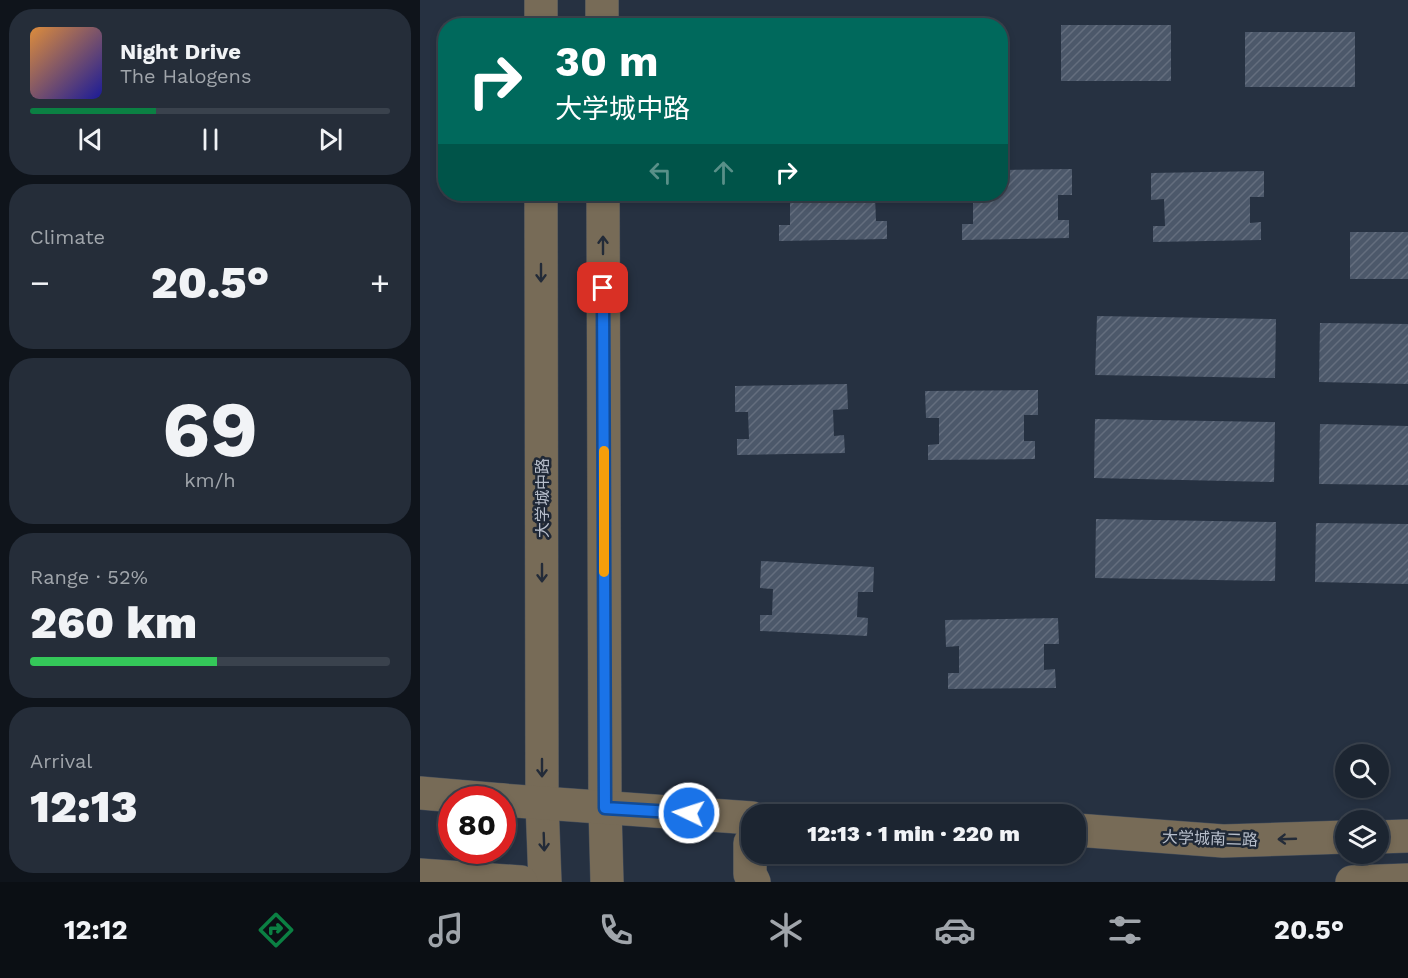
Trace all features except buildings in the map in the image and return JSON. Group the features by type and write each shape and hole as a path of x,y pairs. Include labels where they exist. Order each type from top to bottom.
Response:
{"highway":[{"path":"541,0 541,18"},
{"path":"602,0 602,18"},
{"name":"大学城中路","path":"541,201 542,802 545,882"},
{"path":"603,201 607,882"},
{"path":"420,793 438,795"},
{"path":"516,801 741,817"},
{"name":"大学城南二路","path":"1086,831 1223,841 1335,837"},
{"path":"1389,837 1408,836"},
{"path":"750,864 750,874 754,882"},
{"path":"420,875 521,882"},
{"path":"1352,882 1408,880"}],"slow traffic":[{"path":"604,451 604,572"}],"route":[{"path":"603,288 605,808 689,813"}]}
